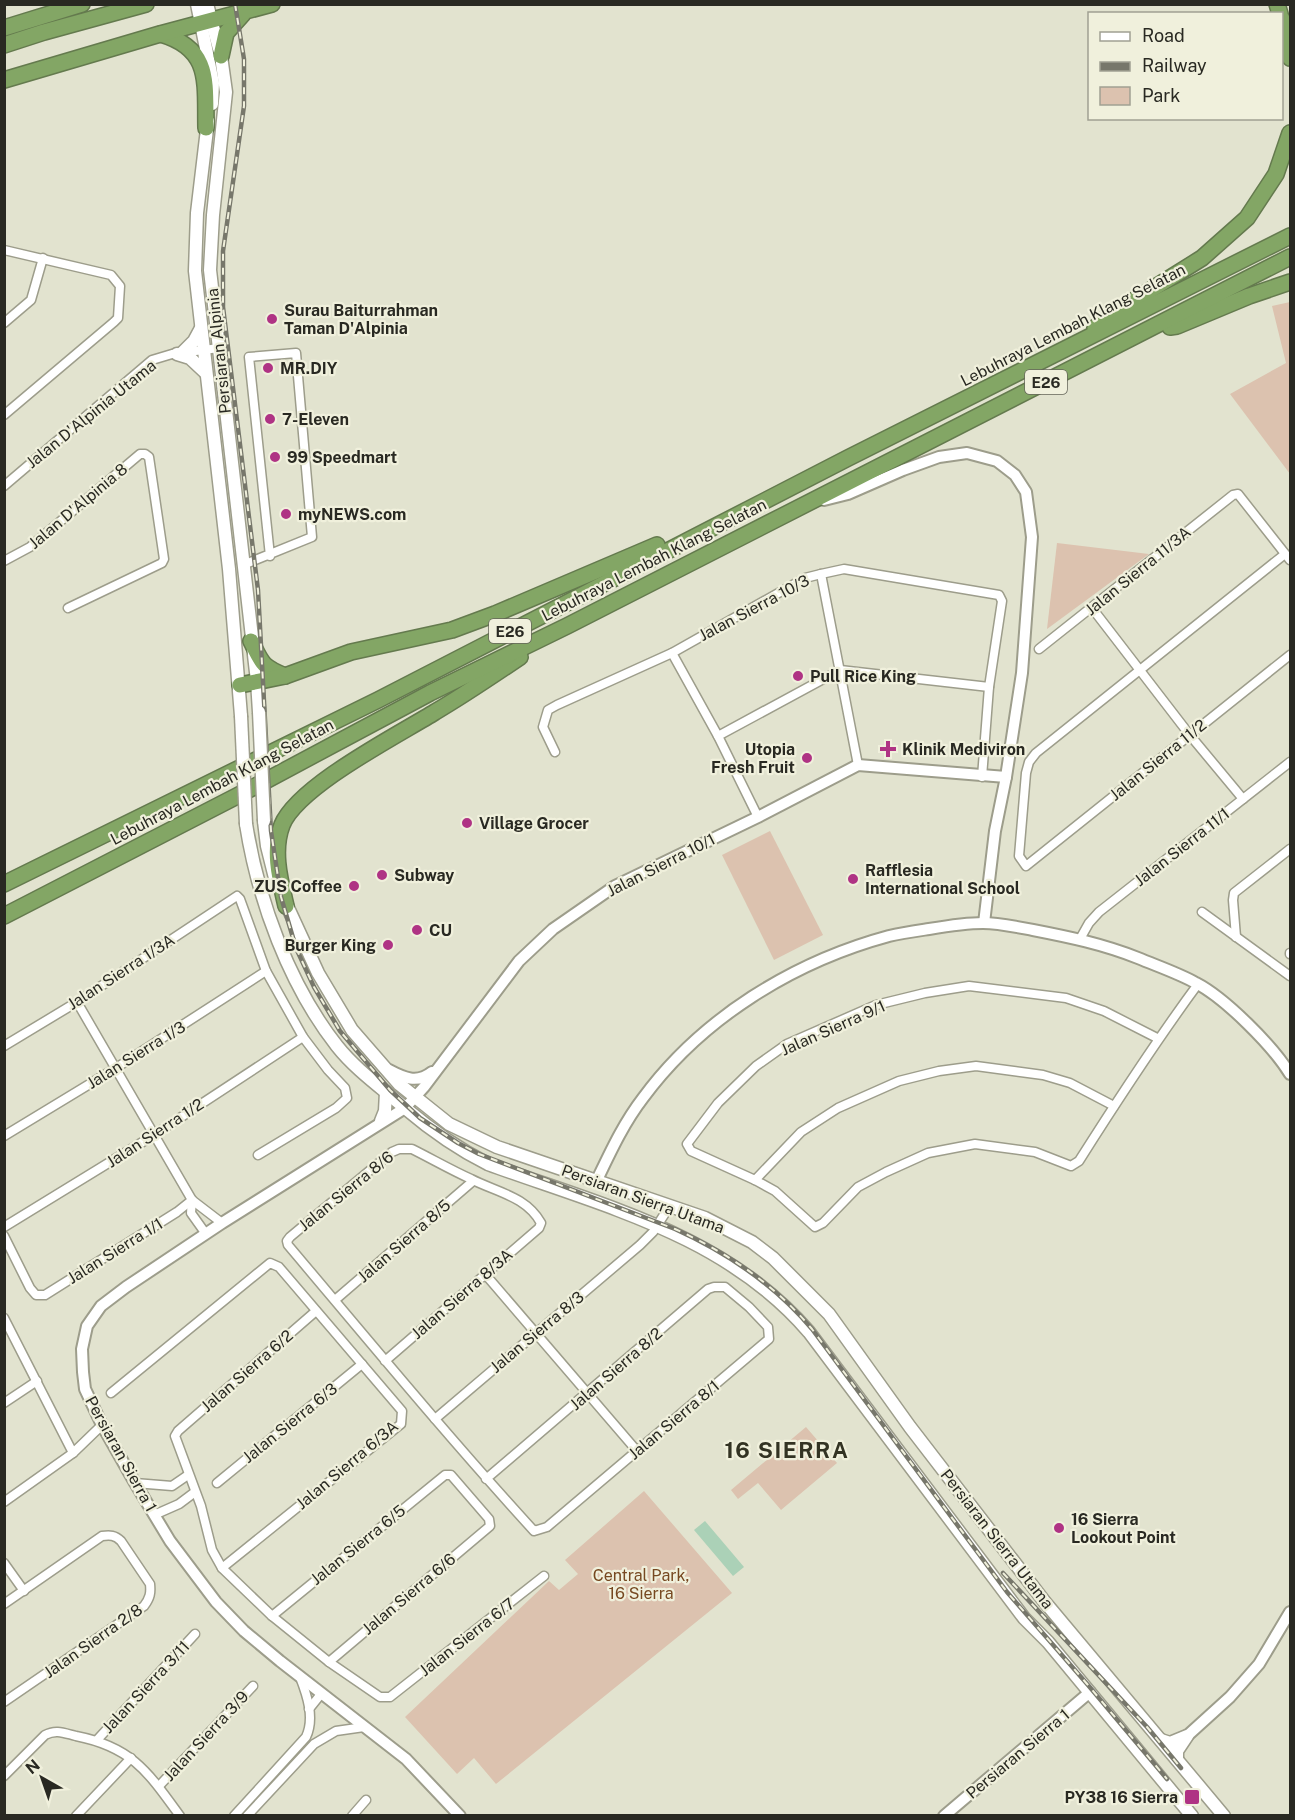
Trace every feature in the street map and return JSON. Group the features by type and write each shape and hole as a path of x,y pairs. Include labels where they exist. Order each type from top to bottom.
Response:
{"highway":[{"path":"4,28 82,4"},
{"path":"4,45 146,4"},
{"path":"4,80 160,34 205,14 245,12 272,4"},
{"path":"221,56 226,33 245,12"},
{"path":"1283,28 1290,58"},
{"path":"160,34 180,40 193,50 199,60 205,85 206,128"},
{"path":"1080,343 1106,318 1202,258 1247,218 1276,174 1290,133"},
{"name":"Lebuhraya Lembah Klang Selatan","path":"4,884 378,700 848,458 1290,236"},
{"name":"Lebuhraya Lembah Klang Selatan","path":"4,916 430,693 567,626 1290,257"},
{"path":"1155,327 1177,326 1249,296 1290,282"},
{"path":"240,685 285,676 351,652 452,630 495,614 657,545 848,458"},
{"path":"286,906 277,868 278,846 282,825 295,806 323,781 470,691 567,626"},
{"path":"251,641 260,660 267,668 285,676"}],"main road":[{"name":"Persiaran Alpinia","path":"205,14 221,56 226,92 213,215 210,270 259,712"},
{"name":"Persiaran Alpinia","path":"205,14 213,83 212,105 206,128 196,213 195,271 229,568 241,716"},
{"path":"196,213 213,215"},
{"path":"201,328 194,341 179,353 190,358 206,373"},
{"name":"Persiaran Sierra Utama","path":"259,712 264,821 271,868 286,906 318,973 341,1014 381,1065 414,1098 449,1124 469,1135 596,1182 705,1218 752,1242 772,1258 829,1314 917,1436 1044,1601 1224,1815"},
{"name":"Persiaran Sierra Utama","path":"241,716 246,824 260,894 283,951 303,991 337,1046 405,1108 463,1152 488,1164 657,1225 702,1246 725,1259 763,1287 795,1315 1024,1618 1090,1692 1192,1815"},
{"path":"381,1121 385,1111 386,1092"},
{"path":"1161,1740 1170,1743 1187,1736"},
{"path":"1177,1759 1177,1751 1187,1736"}],"street":[{"path":"4,250 111,275 120,286 118,318 4,415"},
{"path":"4,323 31,300 43,258"},
{"name":"Jalan D'Alpinia Utama","path":"4,486 152,360 179,353 219,348"},
{"path":"243,566 270,556 312,537 296,353 249,357 270,556"},
{"path":"801,506 848,494 939,456 967,453 997,461 1015,475 1026,492 1032,537 1022,674 995,831 984,923"},
{"name":"Jalan D'Alpinia 8","path":"6,557 30,547 140,454 149,457 164,559 162,563 68,608"},
{"name":"Jalan Sierra 11/3A","path":"1039,649 1228,499 1238,494 1288,557"},
{"path":"1139,670 1288,557"},
{"name":"Jalan Sierra 10/3","path":"555,752 543,727 548,710 672,653 805,578 844,569 999,595 1002,602 989,687"},
{"path":"821,574 858,765 982,777 1006,777"},
{"path":"1092,608 1189,734 1243,799"},
{"path":"672,653 718,736 758,817"},
{"name":"Jalan Sierra 11/2","path":"1139,670 1036,753 1029,762 1026,773 1019,856 1026,866 1290,655"},
{"path":"718,736 840,670 989,687 982,777"},
{"name":"Jalan Sierra 11/1","path":"1080,939 1089,923 1100,912 1290,762"},
{"name":"Jalan Sierra 10/1","path":"414,1098 424,1088 519,961 553,929 615,886 758,817 858,765"},
{"path":"1236,936 1234,893 1290,849"},
{"name":"Jalan Sierra 1/3A","path":"4,1046 77,1002 237,896 266,971"},
{"path":"1202,912 1290,976"},
{"path":"588,1200 624,1126 643,1098 684,1050 755,993 826,958 890,936 947,926 984,923 1080,939 1115,949 1198,984 1239,1017 1278,1056 1290,1074"},
{"path":"258,1155 336,1108 346,1098 345,1088 303,1037 266,971"},
{"name":"Jalan Sierra 1/3","path":"4,1136 116,1068 266,971"},
{"path":"1114,1106 1070,1083 1043,1075 976,1066 939,1071 899,1081 838,1108 801,1132 755,1180 775,1191 811,1225 819,1226 858,1186 928,1153 975,1143 1035,1152 1067,1166 1076,1165 1198,984"},
{"name":"Jalan Sierra 9/1","path":"755,1180 691,1151 687,1144 688,1140 718,1103 756,1066 787,1044 876,1005 925,993 969,986 1066,998 1104,1011 1159,1039"},
{"path":"77,1002 192,1200 222,1223"},
{"name":"Jalan Sierra 1/2","path":"4,1227 154,1135 303,1037"},
{"path":"381,1065 409,1080 422,1078 439,1066"},
{"name":"Persiaran Sierra 1","path":"414,1098 405,1108 222,1223 126,1287 101,1306 87,1326 82,1349 85,1389 102,1425 170,1541 216,1602 244,1631 406,1759 460,1815"},
{"name":"Jalan Sierra 8/6","path":"335,1300 288,1245 287,1241 290,1237 392,1152 399,1149 412,1149 473,1181"},
{"name":"Jalan Sierra 8/3A","path":"385,1361 539,1228 541,1223 528,1207 511,1195 473,1181"},
{"name":"Jalan Sierra 8/5","path":"335,1300 473,1181"},
{"path":"192,1200 191,1213 206,1234"},
{"name":"Jalan Sierra 1/1","path":"4,1236 30,1288 36,1295 45,1295 177,1212 192,1200"},
{"name":"Jalan Sierra 8/3","path":"435,1419 640,1245 669,1207"},
{"name":"Jalan Sierra 6/3A","path":"111,1394 270,1263 279,1267 402,1411 401,1424 222,1568"},
{"path":"485,1274 637,1451"},
{"name":"Jalan Sierra 8/2","path":"486,1479 708,1290 714,1287 725,1287 749,1307"},
{"path":"335,1300 486,1479"},
{"name":"Jalan Sierra 8/1","path":"486,1479 534,1531 547,1527 769,1340 768,1327 749,1307"},
{"name":"Jalan Sierra 6/2","path":"188,1475 176,1442 175,1436 178,1431 316,1311"},
{"path":"4,1318 73,1453"},
{"name":"Jalan Sierra 6/3","path":"217,1483 362,1364"},
{"path":"4,1403 37,1381"},
{"path":"4,1502 73,1453 102,1425"},
{"path":"135,1483 172,1486 188,1475 212,1550 222,1568 272,1616 329,1662"},
{"name":"Jalan Sierra 6/6","path":"329,1662 490,1526 489,1519 459,1484 451,1475 445,1475"},
{"name":"Jalan Sierra 6/5","path":"272,1616 445,1475"},
{"path":"154,1515 179,1504 195,1492"},
{"name":"Jalan Sierra 2/8","path":"4,1702 144,1606 151,1592 150,1584 116,1537 102,1536 24,1591"},
{"path":"4,1563 24,1591 4,1604"},
{"name":"Jalan Sierra 6/7","path":"329,1662 380,1697 390,1697 544,1576"},
{"path":"1187,1736 1230,1697 1259,1664 1290,1612"},
{"name":"Jalan Sierra 3/11","path":"98,1740 195,1634"},
{"path":"234,1815 310,1730 308,1700 300,1677"},
{"name":"Jalan Sierra 3/9","path":"159,1786 252,1686"},
{"name":"Persiaran Sierra 1","path":"944,1815 1090,1692"},
{"path":"309,1709 321,1694"},
{"path":"245,1804 250,1813 314,1744 336,1731 350,1716"},
{"path":"336,1731 363,1727"},
{"path":"4,1776 45,1735 51,1731 61,1731 107,1743 131,1758 146,1770 180,1815"},
{"path":"306,1737 314,1744"},
{"path":"76,1815 131,1758"},
{"path":"277,1769 285,1775"},
{"path":"352,1815 366,1800"}],"green space":[{"path":"1290,302 1290,474 1230,394 1286,363 1272,306"},
{"path":"1057,543 1149,554 1047,629"},
{"path":"770,831 823,935 774,960 722,855"},
{"path":"806,1427 837,1463 781,1510 758,1483 738,1499 731,1490"},
{"name":"Central Park, 16 Sierra","path":"644,1491 732,1593 496,1784 474,1758 457,1774 405,1717 549,1581 559,1590 578,1574 565,1560"}],"shaded area":[{"path":"705,1521 744,1567 733,1576 694,1530"}],"railway":[{"path":"235,4 244,59 244,106 223,251 223,307 258,590 271,831 281,897 296,948 314,987 340,1031 390,1090 420,1118 479,1154 695,1238 732,1259 782,1298 812,1329 1007,1592 1167,1779"},
{"path":"1003,1573 1147,1727 1181,1768"}],"place":[{"name":"Surau Baiturrahman Taman D'Alpinia","path":"272,319"},
{"name":"MR.DIY","path":"268,368"},
{"name":"7-Eleven","path":"270,419"},
{"name":"99 Speedmart","path":"275,457"},
{"name":"myNEWS.com","path":"286,514"},
{"name":"Pull Rice King","path":"798,676"},
{"name":"Klinik Mediviron","path":"888,749"},
{"name":"Utopia Fresh Fruit","path":"807,758"},
{"name":"Village Grocer","path":"467,823"},
{"name":"Subway","path":"382,875"},
{"name":"Rafflesia International School","path":"853,879"},
{"name":"ZUS Coffee","path":"354,886"},
{"name":"CU","path":"417,930"},
{"name":"Burger King","path":"388,945"},
{"name":"16 Sierra Lookout Point","path":"1059,1528"},
{"name":"PY38 16 Sierra","path":"1192,1797"}],"district":[{"name":"16 SIERRA","path":"787,1450"}]}
